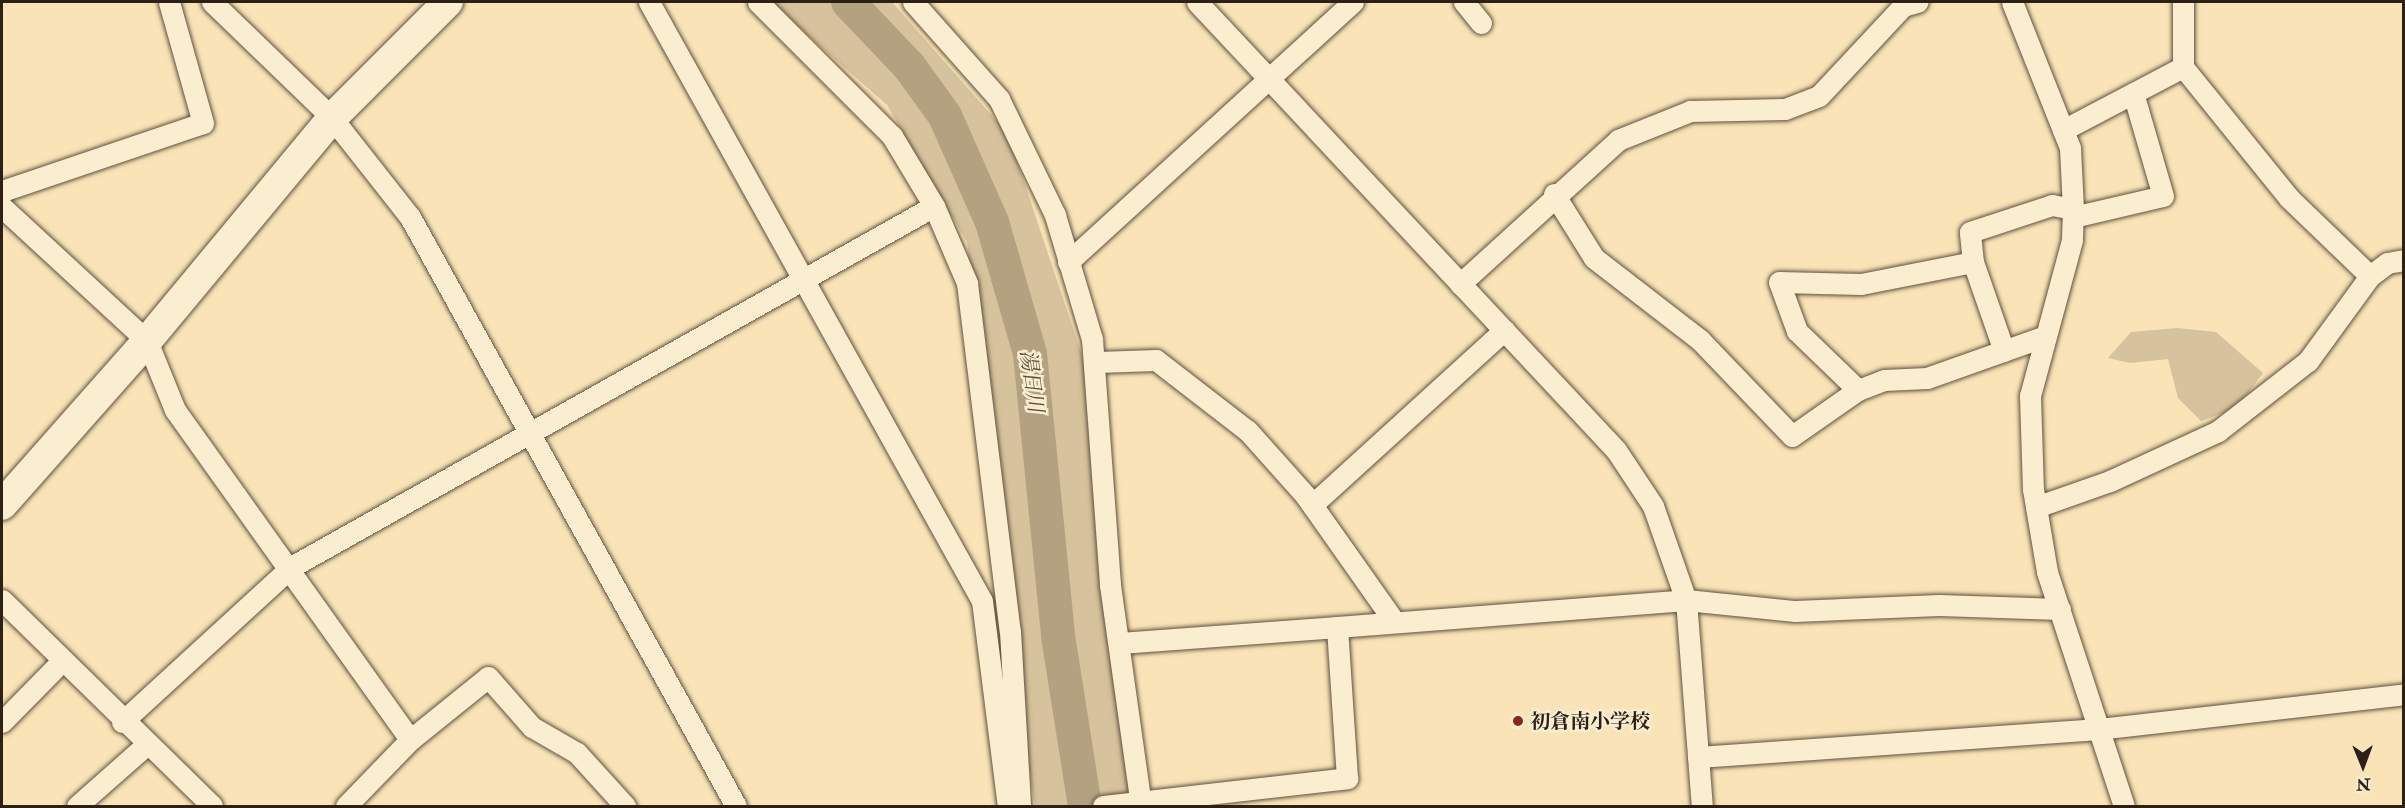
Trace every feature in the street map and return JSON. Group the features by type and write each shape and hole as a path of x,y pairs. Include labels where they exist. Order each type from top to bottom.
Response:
{"street":[{"path":"2,191 203,123 169,2"},
{"path":"212,2 332,118 410,217 527,433 736,807"},
{"path":"2,505 147,341 332,118 448,2"},
{"path":"650,2 982,601 1008,807"},
{"path":"758,2 892,136 934,206 968,283 983,373 1010,631 1020,807"},
{"path":"913,2 999,99 1055,215 1097,362 1110,585 1120,643 1136,802"},
{"path":"1197,2 1616,450 1653,506 1686,600 1702,807"},
{"path":"1068,262 1353,2"},
{"path":"1464,2 1481,23"},
{"path":"2012,2 2063,130 2073,213 2072,240 2043,337 2030,396 2036,507 2060,609 2124,807"},
{"path":"2183,2 2183,67 2289,198 2370,276"},
{"path":"1460,284 1554,194 1618,140 1690,111 1785,109 1819,96 1907,3"},
{"path":"2063,130 2183,67"},
{"path":"2004,351 1973,262 1970,232 2052,205 2073,213 2163,196 2133,93"},
{"path":"1554,194 1594,258 1700,340 1792,436 1858,390 1884,380 1927,378 2043,337"},
{"path":"122,722 291,567 934,206"},
{"path":"2,207 147,341 175,410 291,567 410,740"},
{"path":"2036,507 2110,481 2218,431 2308,361 2370,276 2387,263 2403,260"},
{"path":"1858,390 1832,361 1809,348 1797,331 1779,282 1861,284 1973,262"},
{"path":"1312,505 1504,330"},
{"path":"1097,362 1156,360 1248,431 1312,505 1394,621"},
{"path":"2,600 122,722 213,807"},
{"path":"1120,643 1686,600 1795,611 1939,605 2060,609"},
{"path":"1103,807 1347,778 1337,627"},
{"path":"2,722 62,661"},
{"path":"346,807 410,740 488,677 532,727 577,753 626,807"},
{"path":"1698,757 2100,729 2403,694"},
{"path":"77,807 146,745"}],"shaded area":[{"path":"770,2 892,2 1008,134 1086,367 1132,806 1035,806 1011,653 967,242 887,105"},
{"path":"2177,328 2216,332 2263,373 2237,408 2201,421 2178,398 2168,359 2130,363 2108,358 2131,332"}],"waterway":[{"name":"湯日川","path":"848,2 909,66 945,116 992,222 1030,354 1058,636 1085,806"}],"place":[{"name":"初倉南小学校","path":"1518,721"}]}
